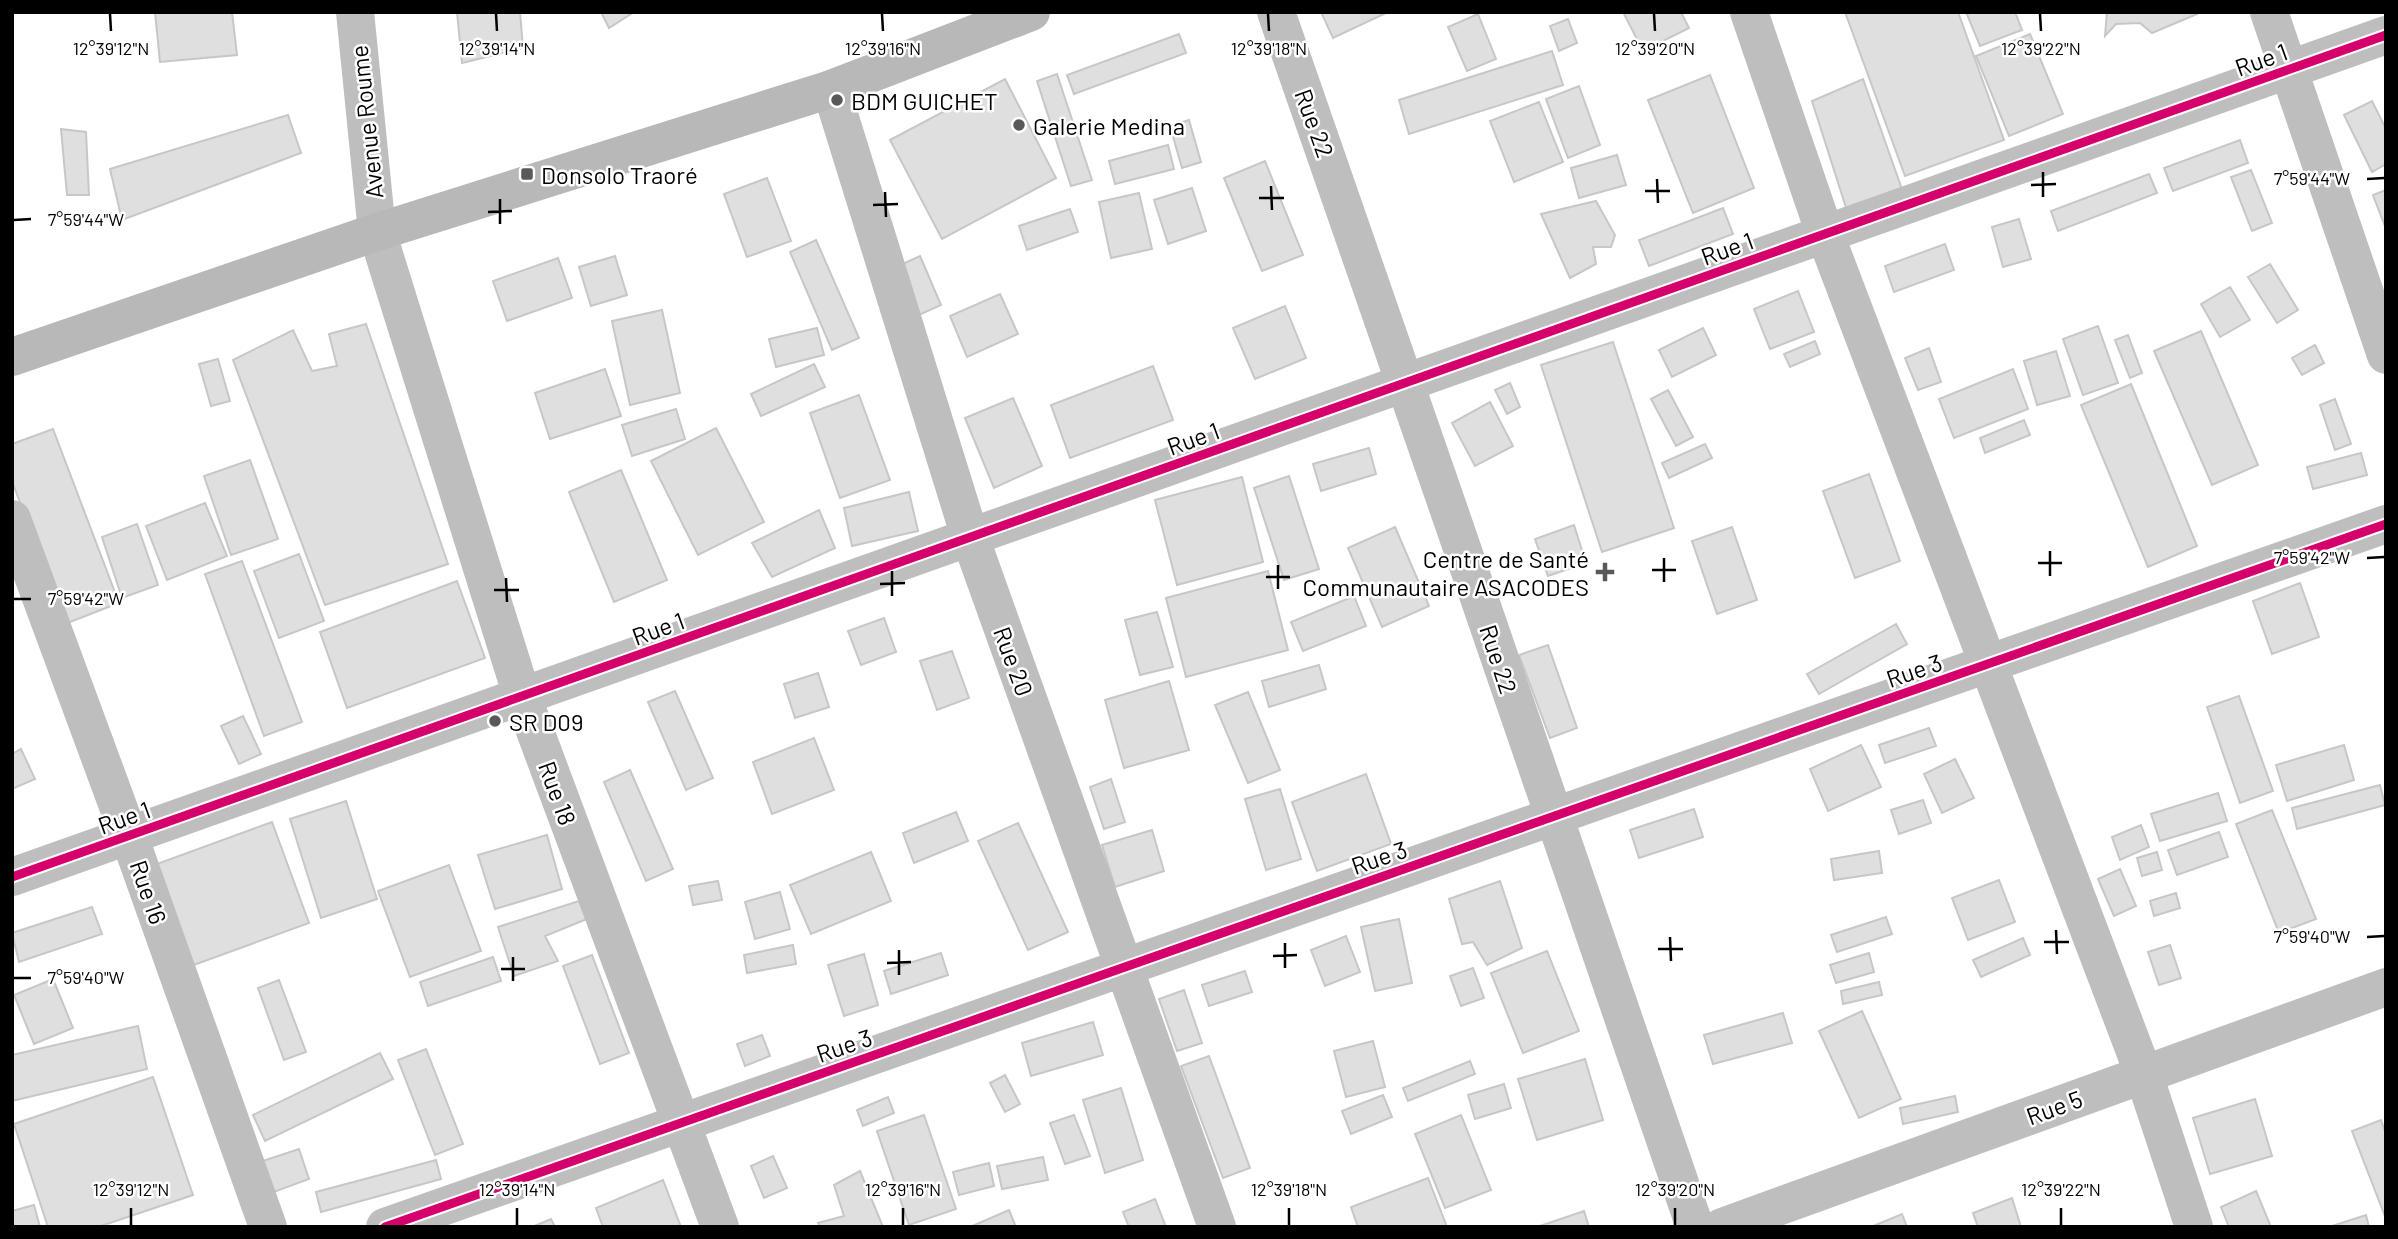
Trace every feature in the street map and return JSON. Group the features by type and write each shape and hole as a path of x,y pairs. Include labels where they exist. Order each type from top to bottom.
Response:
{"main road":[{"path":"12,357 377,232 831,89 1031,12"}],"street":[{"name":"Avenue Roume","path":"355,12 377,232"},
{"name":"Rue 22","path":"1276,12 1408,382 1552,817 1695,1227"},
{"path":"1749,12 1825,234 2144,1075 2194,1227"},
{"path":"2269,12 2386,355"},
{"name":"Rue 1","path":"12,877 2386,35"},
{"name":"Rue 20","path":"831,89 970,537 1217,1227"},
{"name":"Rue 18","path":"377,232 522,696 720,1227"},
{"name":"Rue 16","path":"12,519 129,836 268,1227"},
{"name":"Rue 3","path":"385,1227 2386,524"},
{"name":"Rue 5","path":"1722,1227 2386,988"}],"building":[{"path":"155,12 232,12 237,55 160,62"},
{"path":"457,12 520,12 523,48 462,63"},
{"path":"601,12 634,12 609,28"},
{"path":"1321,12 1388,12 1333,38"},
{"path":"1623,12 1681,12 1689,28 1643,51"},
{"path":"1845,12 1958,12 2004,140 1905,176"},
{"path":"1966,12 2015,12 2022,30 1980,46"},
{"path":"2107,12 2197,14 2152,33 2140,23 2116,24 2105,36"},
{"path":"1478,14 1496,59 1467,71 1448,27"},
{"path":"1568,19 1577,43 1559,51 1550,26"},
{"path":"1179,34 1186,53 1074,94 1067,75"},
{"path":"2030,34 2063,114 2009,136 1976,56"},
{"path":"1552,51 1563,85 1409,134 1399,100"},
{"path":"1057,74 1092,180 1071,186 1037,81"},
{"path":"1710,75 1754,188 1693,213 1648,100"},
{"path":"1005,79 1056,178 942,239 890,140"},
{"path":"1863,79 1904,195 1849,217 1812,101"},
{"path":"1579,86 1600,145 1568,158 1546,99"},
{"path":"2372,101 2386,129 2386,164 2372,172 2344,115"},
{"path":"1539,102 1563,162 1514,182 1490,121"},
{"path":"288,115 301,153 122,220 110,169"},
{"path":"1189,120 1201,162 1182,168 1170,126"},
{"path":"61,129 86,132 89,195 67,195"},
{"path":"2240,140 2248,163 2173,191 2164,168"},
{"path":"1168,145 1174,169 1115,184 1109,161"},
{"path":"1617,155 1626,185 1579,198 1571,168"},
{"path":"1265,161 1303,255 1262,271 1224,178"},
{"path":"2251,170 2272,223 2252,231 2231,177"},
{"path":"2149,174 2157,193 2058,231 2051,211"},
{"path":"767,178 791,241 747,257 724,194"},
{"path":"1192,188 1206,231 1168,244 1154,200"},
{"path":"2386,190 2386,229 2373,195"},
{"path":"1139,193 1152,249 1111,258 1099,202"},
{"path":"1596,201 1615,235 1611,247 1593,247 1596,264 1570,278 1541,214"},
{"path":"1723,208 1733,234 1649,266 1639,240"},
{"path":"1070,209 1078,232 1027,250 1019,226"},
{"path":"2019,219 2031,259 2003,267 1992,227"},
{"path":"816,240 859,338 832,350 790,252"},
{"path":"1945,244 1954,270 1894,292 1885,266"},
{"path":"615,256 627,295 591,306 579,267"},
{"path":"920,256 941,305 919,315 898,266"},
{"path":"558,258 572,298 507,321 493,281"},
{"path":"2270,264 2298,310 2277,323 2248,277"},
{"path":"2230,287 2250,320 2220,337 2201,304"},
{"path":"1798,291 1814,332 1770,349 1754,309"},
{"path":"1000,294 1018,334 967,357 950,316"},
{"path":"1285,306 1306,358 1255,379 1233,328"},
{"path":"662,310 680,393 630,405 612,321"},
{"path":"366,324 448,564 325,605 233,360 293,330 312,371 337,366 329,334"},
{"path":"2098,326 2118,383 2083,395 2063,339"},
{"path":"817,328 824,355 776,367 769,339"},
{"path":"1703,328 1716,355 1672,377 1659,350"},
{"path":"2201,331 2258,465 2212,485 2154,351"},
{"path":"2128,335 2142,373 2130,378 2115,340"},
{"path":"1815,341 1820,354 1790,367 1784,354"},
{"path":"1613,342 1674,528 1602,552 1541,365"},
{"path":"2315,345 2324,363 2302,375 2292,358"},
{"path":"1929,348 1941,382 1918,390 1905,358"},
{"path":"2056,351 2070,396 2037,405 2024,361"},
{"path":"218,359 230,401 211,406 199,364"},
{"path":"814,364 825,387 761,416 751,394"},
{"path":"1153,366 1173,420 1070,458 1051,405"},
{"path":"605,369 621,416 550,439 535,393"},
{"path":"2013,369 2028,409 1954,438 1939,399"},
{"path":"1510,383 1520,407 1507,414 1495,390"},
{"path":"2131,384 2197,546 2148,567 2081,405"},
{"path":"1668,390 1693,437 1676,446 1651,399"},
{"path":"859,395 890,480 840,498 810,413"},
{"path":"1013,398 1042,466 994,488 965,418"},
{"path":"2335,399 2351,444 2335,450 2320,405"},
{"path":"1490,402 1513,446 1475,466 1452,423"},
{"path":"676,409 685,439 632,456 622,425"},
{"path":"2024,420 2030,435 1985,453 1980,438"},
{"path":"716,428 764,522 698,555 651,461"},
{"path":"53,429 119,603 65,624 12,481 12,444"},
{"path":"1705,444 1712,458 1669,478 1662,463"},
{"path":"1369,448 1376,474 1321,491 1313,464"},
{"path":"2361,453 2367,475 2313,489 2307,467"},
{"path":"250,460 278,539 231,555 204,476"},
{"path":"621,470 667,580 614,602 569,492"},
{"path":"1869,474 1900,561 1855,578 1823,491"},
{"path":"1289,476 1319,569 1284,580 1254,488"},
{"path":"1242,477 1263,562 1177,585 1155,500"},
{"path":"909,492 918,531 852,546 844,508"},
{"path":"205,503 227,556 167,580 146,526"},
{"path":"819,510 835,548 772,577 752,543"},
{"path":"137,524 158,585 122,598 102,537"},
{"path":"1574,525 1586,563 1548,576 1535,539"},
{"path":"1395,527 1429,606 1382,627 1348,548"},
{"path":"1732,527 1757,600 1717,614 1692,541"},
{"path":"299,554 324,621 279,638 254,571"},
{"path":"242,561 302,722 264,736 205,574"},
{"path":"1268,571 1288,650 1186,677 1166,598"},
{"path":"457,581 485,658 347,708 320,632"},
{"path":"2300,583 2319,637 2272,654 2253,601"},
{"path":"1354,596 1366,626 1303,651 1291,622"},
{"path":"1157,612 1173,667 1140,675 1125,620"},
{"path":"884,618 896,652 861,665 848,631"},
{"path":"1896,624 1907,644 1819,694 1807,674"},
{"path":"1548,645 1577,728 1550,738 1519,655"},
{"path":"952,651 969,698 937,710 920,661"},
{"path":"1319,665 1326,689 1269,707 1262,681"},
{"path":"818,673 829,707 795,718 784,684"},
{"path":"1169,681 1189,750 1124,768 1105,700"},
{"path":"675,691 713,778 686,790 648,702"},
{"path":"1248,692 1280,770 1248,783 1215,705"},
{"path":"2239,696 2273,791 2240,803 2207,707"},
{"path":"243,716 261,754 239,764 221,726"},
{"path":"1929,728 1936,746 1885,763 1879,745"},
{"path":"814,738 834,790 772,814 753,762"},
{"path":"1861,745 1881,787 1828,811 1810,769"},
{"path":"2344,745 2354,780 2287,801 2276,765"},
{"path":"21,749 35,779 12,789 12,754"},
{"path":"1955,759 1974,798 1942,813 1924,774"},
{"path":"630,770 673,869 646,881 604,782"},
{"path":"1366,774 1391,844 1317,871 1292,802"},
{"path":"1111,779 1125,822 1104,829 1090,787"},
{"path":"2380,785 2385,805 2297,829 2292,808"},
{"path":"1280,789 1301,859 1266,870 1245,799"},
{"path":"2218,793 2227,821 2160,841 2151,814"},
{"path":"1923,800 1931,823 1899,834 1891,810"},
{"path":"346,801 377,899 321,918 290,819"},
{"path":"1694,809 1703,837 1639,858 1630,830"},
{"path":"2272,810 2316,919 2279,933 2236,824"},
{"path":"956,812 968,841 914,863 903,833"},
{"path":"272,822 309,923 191,966 154,865"},
{"path":"1018,823 1068,932 1028,950 978,841"},
{"path":"2141,825 2149,847 2120,860 2112,837"},
{"path":"1152,830 1164,871 1115,887 1102,845"},
{"path":"2219,832 2228,857 2177,875 2168,850"},
{"path":"547,835 562,889 495,909 478,855"},
{"path":"1879,851 1882,873 1834,880 1831,859"},
{"path":"871,852 891,901 811,934 790,885"},
{"path":"2157,852 2162,870 2142,876 2137,858"},
{"path":"449,865 481,951 410,977 378,891"},
{"path":"2120,869 2136,906 2114,916 2098,879"},
{"path":"1999,880 2015,922 1968,940 1952,898"},
{"path":"718,881 722,900 693,905 689,886"},
{"path":"1500,881 1522,948 1487,965 1473,942 1462,944 1449,899"},
{"path":"780,892 790,929 755,939 745,902"},
{"path":"2176,893 2180,908 2154,916 2150,901"},
{"path":"579,901 587,919 545,936 558,961 514,976 498,927"},
{"path":"92,907 102,934 19,962 12,933"},
{"path":"1886,917 1892,934 1837,952 1831,935"},
{"path":"1399,919 1412,983 1375,991 1361,927"},
{"path":"1346,936 1360,972 1325,986 1311,950"},
{"path":"2023,938 2030,955 1981,977 1973,960"},
{"path":"793,945 796,964 747,973 744,955"},
{"path":"2170,945 2181,978 2159,985 2148,952"},
{"path":"1547,951 1579,1031 1523,1053 1491,973"},
{"path":"941,953 948,975 891,994 884,971"},
{"path":"1869,953 1874,972 1836,983 1830,965"},
{"path":"864,954 878,1005 844,1016 828,965"},
{"path":"592,955 629,1053 600,1064 563,966"},
{"path":"493,957 501,981 428,1006 420,982"},
{"path":"1473,968 1484,998 1461,1006 1450,976"},
{"path":"1245,971 1252,992 1209,1006 1202,985"},
{"path":"53,979 73,1028 34,1044 14,995"},
{"path":"279,980 306,1052 284,1060 258,988"},
{"path":"1879,982 1882,995 1843,1004 1841,991"},
{"path":"1184,990 1202,1043 1177,1051 1159,999"},
{"path":"1862,1011 1901,1099 1859,1118 1819,1031"},
{"path":"1783,1013 1792,1043 1713,1064 1704,1035"},
{"path":"1093,1022 1103,1055 1031,1076 1022,1043"},
{"path":"138,1026 147,1069 12,1101 12,1055"},
{"path":"762,1035 770,1056 745,1066 737,1044"},
{"path":"1373,1041 1385,1087 1346,1097 1334,1051"},
{"path":"426,1049 463,1144 435,1155 398,1060"},
{"path":"380,1053 393,1079 265,1141 253,1115"},
{"path":"1209,1056 1250,1168 1223,1178 1181,1066"},
{"path":"1585,1059 1603,1120 1537,1140 1518,1079"},
{"path":"1470,1061 1475,1074 1408,1101 1403,1088"},
{"path":"1005,1075 1020,1104 1005,1112 990,1083"},
{"path":"153,1077 193,1195 98,1227 48,1227 14,1124"},
{"path":"1504,1084 1511,1108 1475,1119 1468,1095"},
{"path":"1121,1088 1143,1160 1105,1173 1083,1100"},
{"path":"1383,1095 1392,1117 1351,1134 1342,1111"},
{"path":"1955,1096 1958,1112 1903,1124 1900,1108"},
{"path":"888,1097 894,1113 863,1126 857,1110"},
{"path":"2255,1099 2272,1156 2210,1174 2193,1118"},
{"path":"924,1115 956,1209 909,1225 877,1131"},
{"path":"1074,1115 1090,1156 1065,1164 1050,1123"},
{"path":"1461,1115 1491,1190 1445,1208 1415,1134"},
{"path":"2381,1120 2386,1134 2386,1219 2352,1131"},
{"path":"299,1149 309,1179 271,1193 260,1162"},
{"path":"773,1156 787,1188 764,1198 751,1166"},
{"path":"1043,1157 1048,1180 1002,1189 997,1166"},
{"path":"436,1160 441,1179 321,1212 316,1192"},
{"path":"989,1163 994,1186 959,1195 953,1172"},
{"path":"860,1171 883,1227 820,1227 818,1223 844,1216 834,1185"},
{"path":"1428,1178 1447,1227 1358,1227 1351,1207"},
{"path":"663,1180 681,1227 603,1227 596,1208"},
{"path":"2256,1191 2271,1227 2229,1227 2221,1207"},
{"path":"2012,1198 2021,1227 1978,1227 1973,1213"},
{"path":"1155,1199 1166,1227 1129,1227 1123,1212"},
{"path":"34,1205 40,1227 12,1227 12,1211"},
{"path":"1009,1210 1016,1227 970,1227"},
{"path":"1584,1211 1589,1227 1537,1227"},
{"path":"1902,1214 1907,1227 1871,1227"},
{"path":"2366,1215 2369,1227 2329,1227"},
{"path":"551,1219 555,1227 532,1227"}],"cycle path":[{"path":"12,877 2386,35"},
{"path":"385,1227 2386,524"}],"place":[{"name":"BDM GUICHET","path":"837,100"},
{"name":"Galerie Medina","path":"1019,125"},
{"name":"Donsolo Traoré","path":"527,174"},
{"name":"Centre de Santé Communautaire ASACODES","path":"1605,572"},
{"name":"SR D09","path":"495,721"}]}
